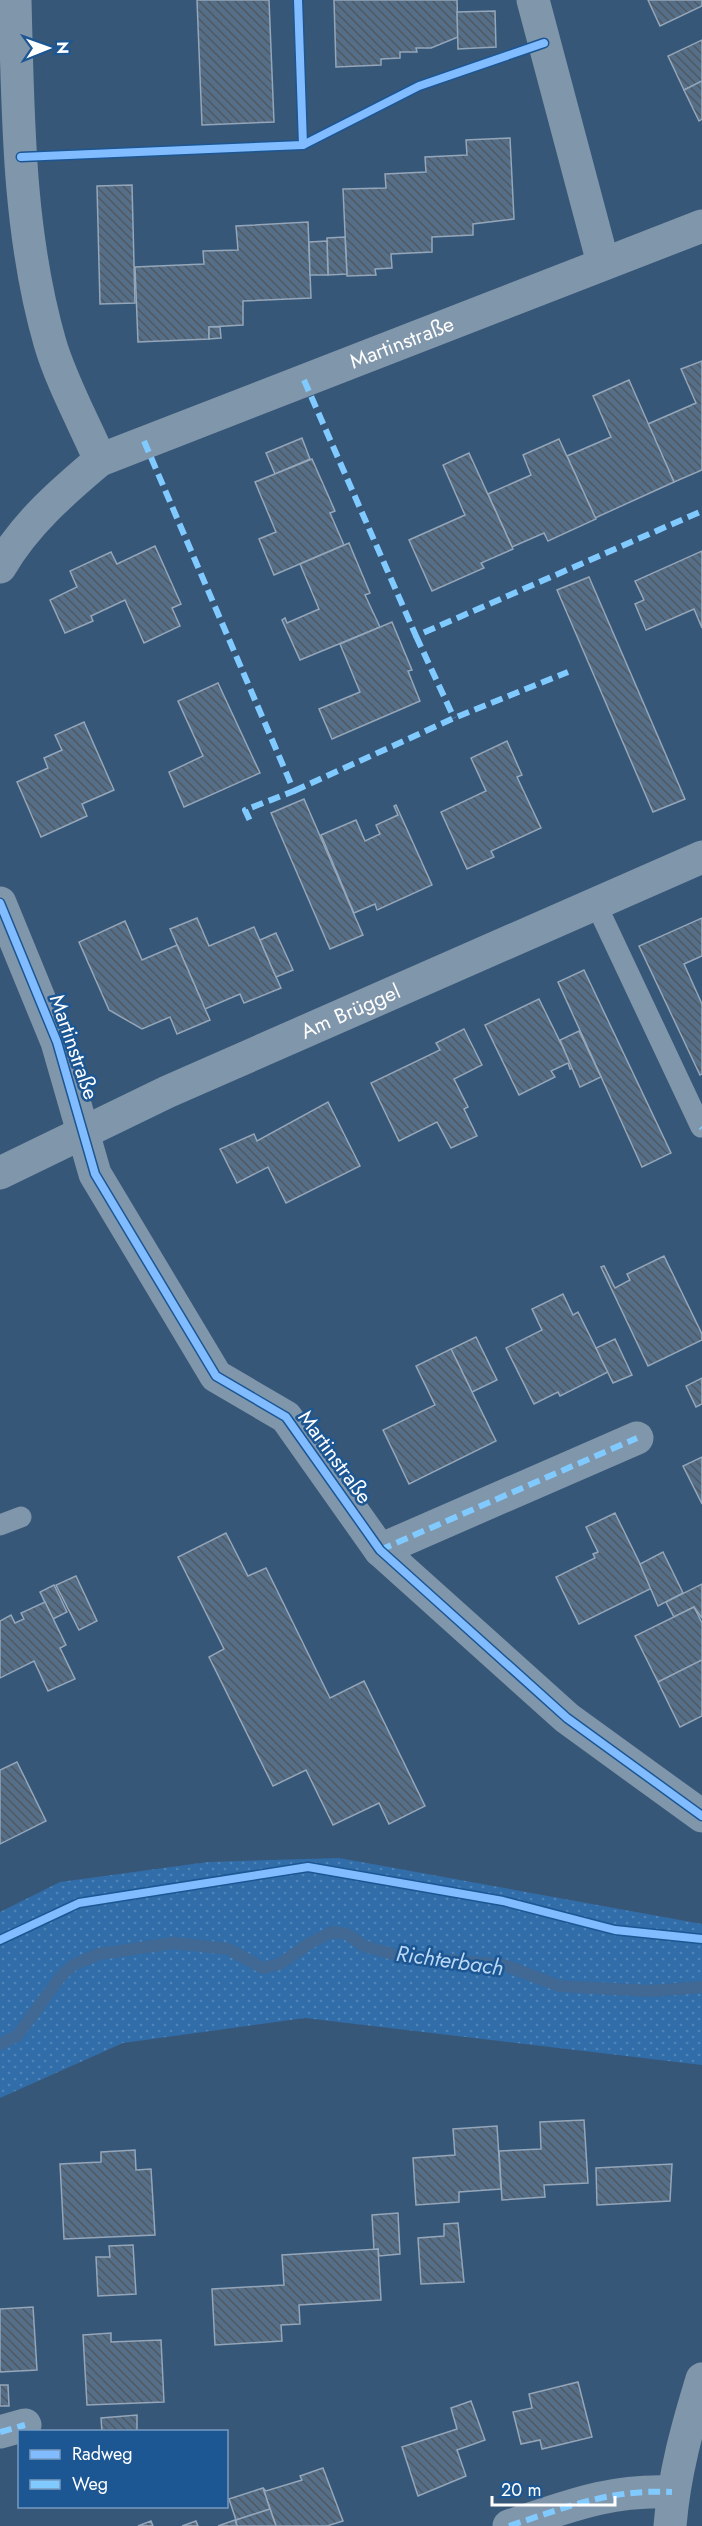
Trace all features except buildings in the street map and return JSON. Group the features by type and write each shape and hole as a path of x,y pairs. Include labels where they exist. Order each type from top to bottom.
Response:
{"street":[{"path":"15,0 21,157 32,274 51,346 100,460"},
{"path":"533,0 603,263"},
{"name":"Martinstraße","path":"0,567 18,537 56,497 100,460 702,226"},
{"name":"Am Brüggel","path":"0,1173 167,1092 702,857"},
{"name":"Martinstraße","path":"0,903 57,1042 95,1174 216,1376 286,1417 380,1550 567,1718 702,1816"},
{"path":"380,1550 637,1438"},
{"path":"670,2526 672,2492 681,2448 702,2379"},
{"path":"509,2526 594,2498 639,2490 672,2492"}],"lane":[{"path":"596,904 700,1126"},
{"path":"0,1524 21,1517"}],"shaded area":[{"path":"339,1858 702,1924 702,2065 305,2018 123,2043 0,2098 0,1912 60,1882 208,1862"}],"waterway":[{"name":"Richterbach","path":"0,2044 17,2036 61,1976 73,1965 99,1954 174,1943 228,1949 263,1968 280,1964 310,1943 332,1932 347,1934 364,1946 400,1956 504,1965 559,1986 650,1991 702,1987"}],"marked path":[{"path":"304,380 416,636 702,511"},
{"path":"144,441 294,791 245,810 252,825"},
{"path":"416,636 454,718"},
{"path":"294,791 454,718 568,672"},
{"path":"380,1550 637,1438"},
{"path":"0,2432 25,2425"},
{"path":"509,2526 608,2496 672,2492"}],"cycle path":[{"path":"298,0 303,145"},
{"path":"21,157 303,145 419,86 544,43"},
{"path":"0,903 57,1042 95,1174 216,1376 286,1417 380,1550 567,1718 702,1816"},
{"path":"0,1940 79,1903 308,1867 503,1901 615,1930 702,1939"}]}
